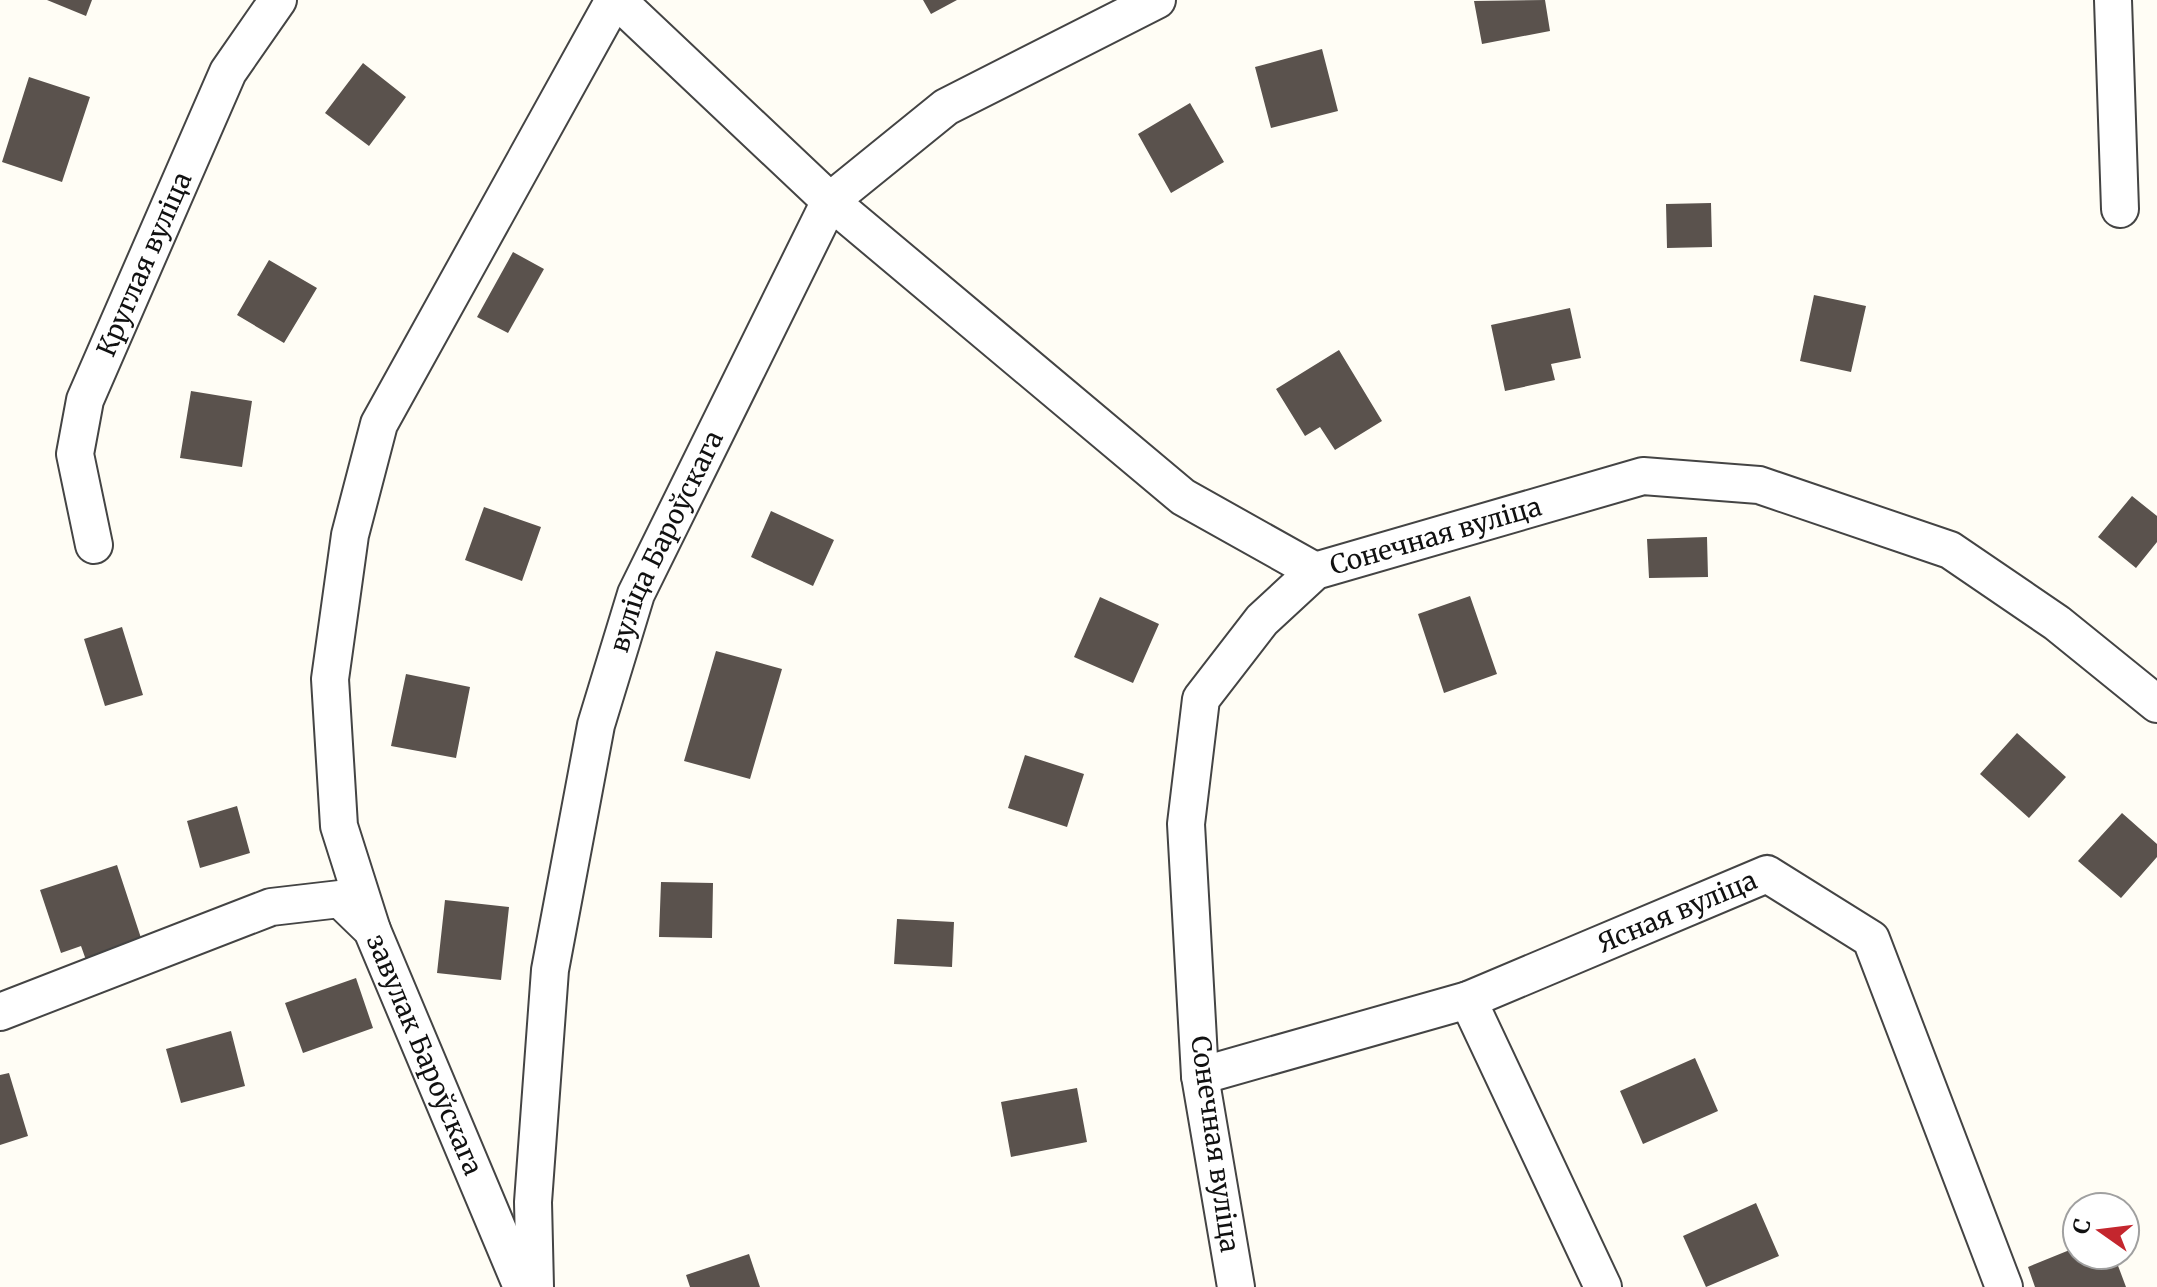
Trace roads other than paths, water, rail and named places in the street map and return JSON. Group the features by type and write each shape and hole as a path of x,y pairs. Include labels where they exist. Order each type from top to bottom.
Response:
{"street":[{"path":"228,72 250,0"},
{"name":"Круглая вуліца","path":"94,545 75,454 85,400 228,72 278,0"},
{"path":"372,930 339,826 330,679 353,521 379,424 616,0 830,201 1183,497 1315,571"},
{"name":"вуліца Бароўскага","path":"535,1287 533,1202 550,970 596,725 636,594 830,201 946,107 1157,0"},
{"path":"2113,0 2120,209"},
{"name":"Сонечная вуліца","path":"1236,1287 1200,1076 1186,824 1201,699 1262,620 1315,571 1643,476 1759,485 1950,550 2057,623 2157,704"},
{"name":"Ясная вуліца","path":"1468,1000 1767,874 1871,939 2004,1287"},
{"name":"завулак Бароўскага","path":"0,1012 271,907 340,899 372,930 522,1287"},
{"path":"1200,1076 1468,1000 1603,1287"}]}
